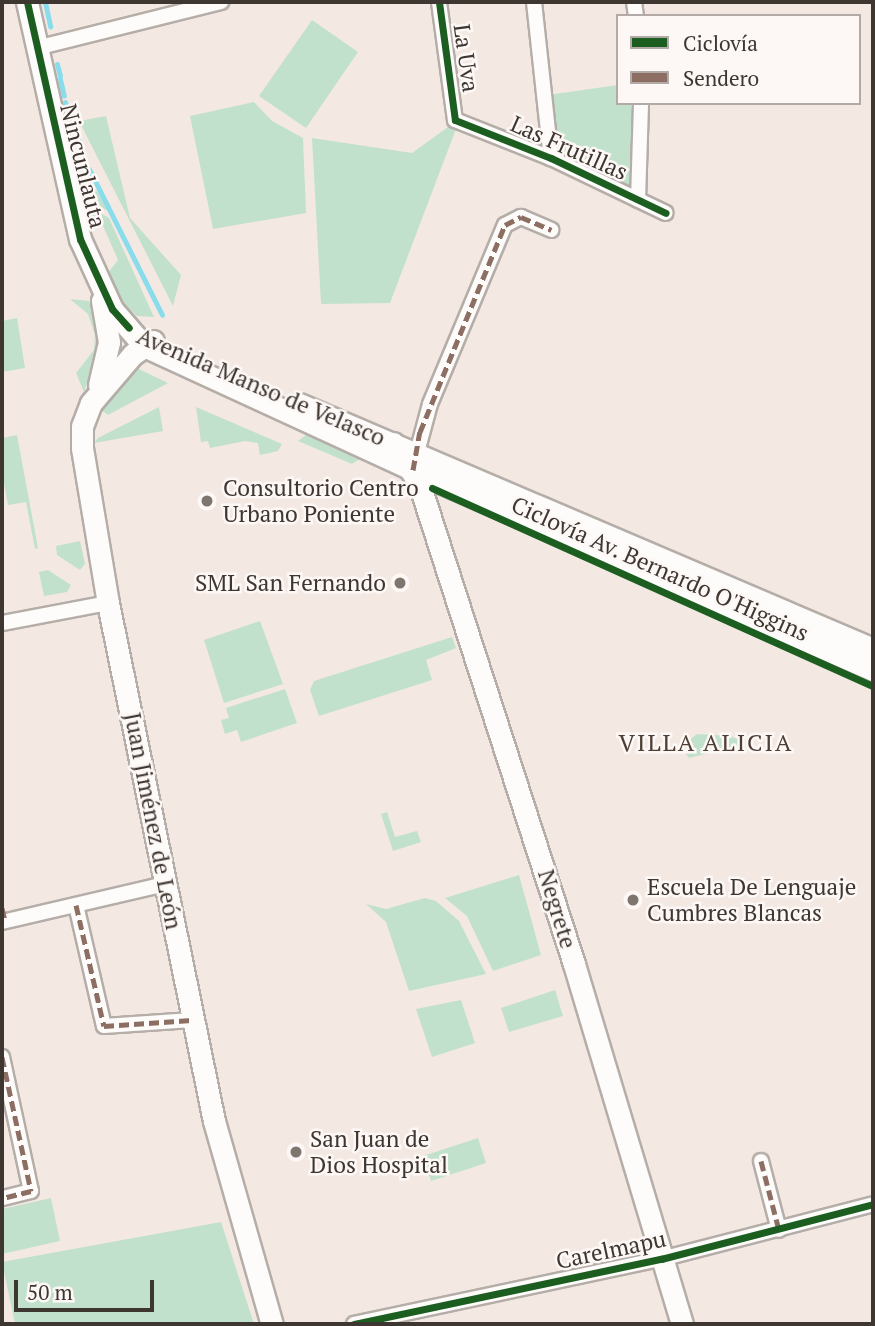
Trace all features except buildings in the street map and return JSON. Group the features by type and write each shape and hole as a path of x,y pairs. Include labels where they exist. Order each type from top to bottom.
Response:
{"main road":[{"name":"Nincunlauta","path":"27,2 68,197 96,279 129,328"},
{"path":"91,403 105,371 109,342 96,279"},
{"name":"Avenida Manso de Velasco","path":"129,328 149,343 414,461 873,649"},
{"name":"Avenida Manso de Velasco","path":"149,343 393,443"},
{"name":"Juan Jiménez de León","path":"149,343 91,403 82,426 82,449 108,603 192,1020 230,1190 272,1324"},
{"name":"Negrete","path":"393,443 414,461 423,497 554,898 682,1324"},
{"name":"Avenida Manso de Velasco","path":"414,461 441,483 873,670"},
{"path":"423,497 441,483"}],"street":[{"path":"36,48 221,2"},
{"name":"La Uva","path":"439,2 455,120"},
{"path":"534,2 551,158"},
{"name":"Las Frutillas","path":"638,201 641,105"},
{"name":"Las Frutillas","path":"455,120 551,158 666,213"},
{"path":"414,461 430,404 505,225 521,217 551,230"},
{"path":"2,623 108,603"},
{"path":"3,917 76,905 165,884"},
{"path":"76,905 104,1026 192,1020"},
{"path":"2,1057 31,1191 2,1198"},
{"path":"761,1161 779,1230"},
{"name":"Carelmapu","path":"354,1324 662,1259 873,1204"}],"green space":[{"path":"312,20 358,52 306,128 259,96"},
{"path":"616,85 616,105 638,105 631,188 627,190 561,157 548,95"},
{"path":"254,102 272,121 303,138 306,213 213,229 190,116"},
{"path":"106,116 130,218 181,275 173,306 79,121"},
{"path":"448,127 456,129 390,303 321,304 312,138 412,153"},
{"path":"86,168 91,182 111,213 80,195 74,171"},
{"path":"81,202 109,218 154,317 137,316 123,303 107,274 118,260 100,219 88,228"},
{"path":"70,299 89,301 96,323 100,351 84,392 76,373 94,350 95,335 88,314"},
{"path":"17,318 25,368 2,372 2,321"},
{"path":"135,367 168,383 108,415 101,410"},
{"path":"159,407 163,431 94,443 98,438"},
{"path":"196,407 282,444 278,451 260,455 258,443 245,441 210,448 208,441 201,442"},
{"path":"17,435 38,548 35,549 26,502 8,505 2,472 2,438"},
{"path":"306,435 361,458 352,464 298,441"},
{"path":"80,541 85,564 80,570 57,555 56,546"},
{"path":"48,570 71,585 67,592 44,596 39,572"},
{"path":"260,621 283,684 224,703 204,640"},
{"path":"452,637 456,648 426,660 432,680 319,716 310,690 314,681"},
{"path":"285,689 297,723 241,742 237,730 225,734 221,720 229,718 226,708"},
{"path":"697,734 730,736 740,740 741,745 689,758 681,747"},
{"path":"387,812 395,837 417,831 421,842 393,851 381,814"},
{"path":"519,875 541,955 493,971 467,916 445,898"},
{"path":"425,898 436,901 459,921 486,974 409,991 386,922 366,904 386,909"},
{"path":"555,990 563,1016 509,1032 501,1008"},
{"path":"461,1000 475,1043 432,1057 416,1009"},
{"path":"478,1138 486,1163 431,1181 423,1156"},
{"path":"51,1198 60,1241 2,1254 2,1209"},
{"path":"221,1222 254,1324 15,1324 2,1262"}],"waterway":[{"path":"45,2 50,26"},
{"path":"57,64 60,76"},
{"path":"60,79 64,96"},
{"path":"65,102 84,157"},
{"path":"89,169 162,315"}],"marked path":[{"path":"413,470 420,432 505,225 521,217 551,230"},
{"path":"76,905 104,1026 192,1020"},
{"path":"2,908 5,921"},
{"path":"2,1057 31,1191 2,1198"},
{"path":"761,1161 779,1230"}],"cycle path":[{"path":"27,2 80,239 112,309 129,328"},
{"path":"439,2 455,120 551,158 666,213"},
{"name":"Ciclovía Av. Bernardo O'Higgins","path":"432,488 873,686"},
{"path":"354,1324 661,1259 873,1204"}],"place":[{"name":"Consultorio Centro Urbano Poniente","path":"207,501"},
{"name":"SML San Fernando","path":"400,583"},
{"name":"Escuela De Lenguaje Cumbres Blancas","path":"633,900"},
{"name":"San Juan de Dios Hospital","path":"296,1152"}],"district":[{"name":"VILLA ALICIA","path":"706,743"}]}
